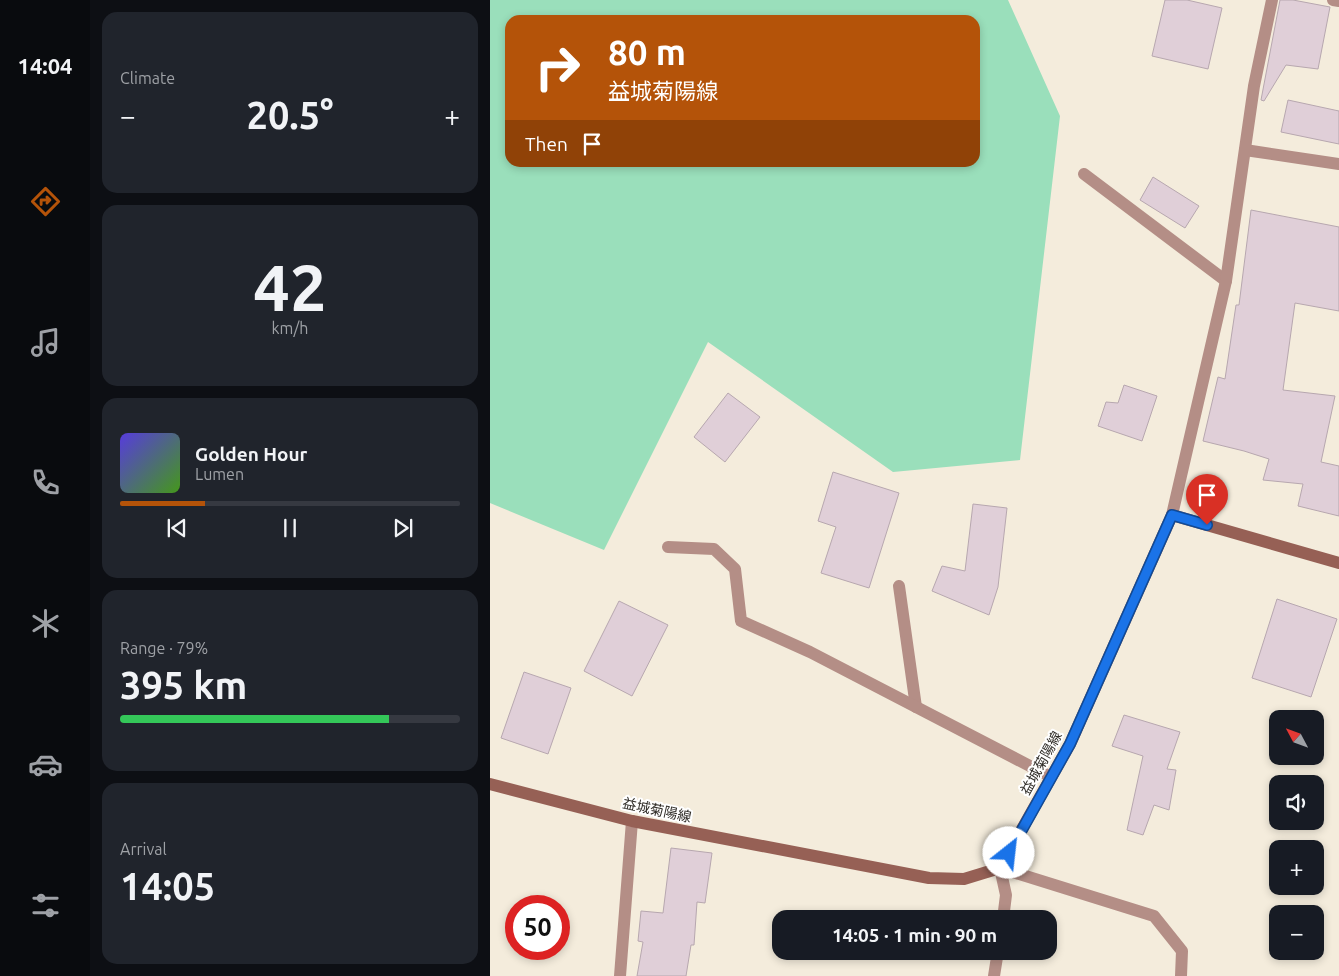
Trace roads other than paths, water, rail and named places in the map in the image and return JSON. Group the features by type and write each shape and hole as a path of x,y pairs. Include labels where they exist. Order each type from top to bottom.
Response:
{"main road":[{"path":"1172,515 1339,563"},
{"name":"益城菊陽線","path":"490,784 632,821 929,878 964,879 1000,868 1070,744 1172,515"}],"street":[{"path":"1172,515 1226,281 1254,86 1272,0"},
{"path":"1333,0 1339,1"},
{"path":"1245,150 1339,164"},
{"path":"1084,174 1226,281"},
{"path":"668,547 714,549 735,569 741,621 810,652 1051,777"},
{"path":"899,586 916,708"},
{"path":"620,976 632,821"},
{"path":"1004,910 1006,895 1000,868 1154,916 1182,950 1181,976"},
{"path":"994,976 997,960"}]}
